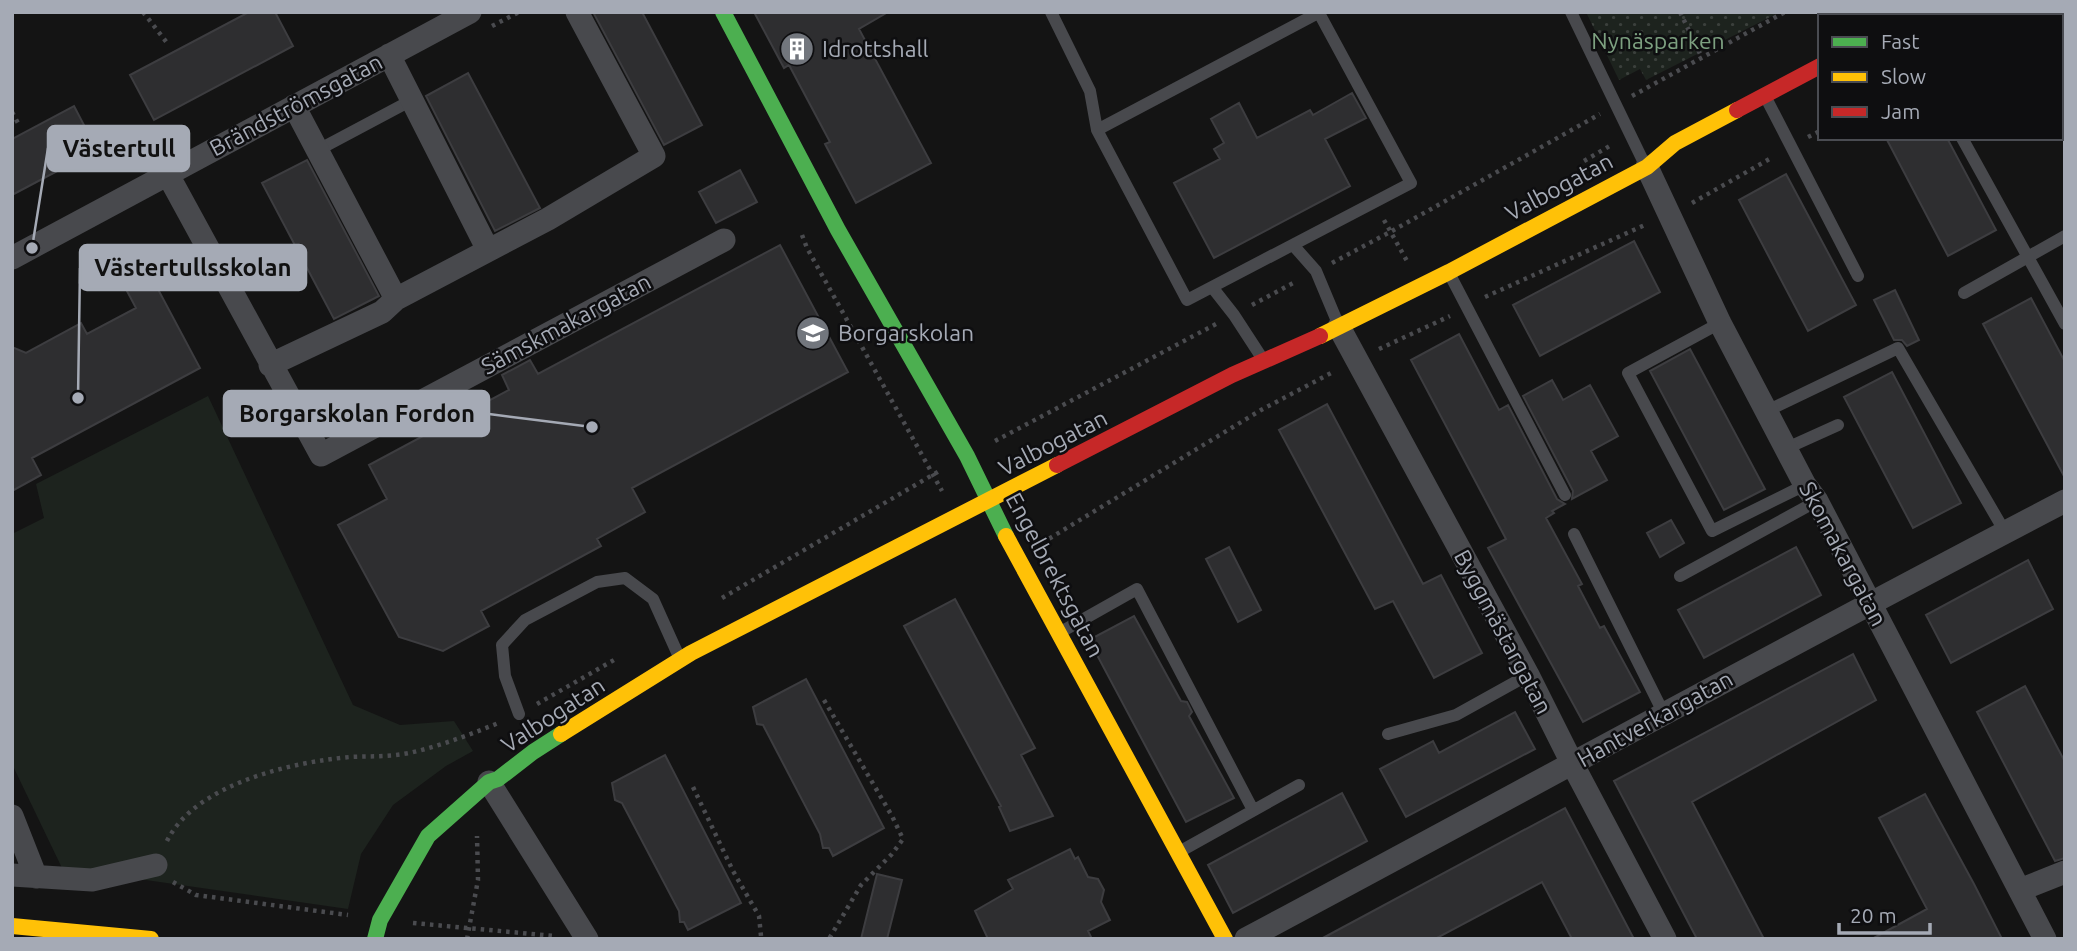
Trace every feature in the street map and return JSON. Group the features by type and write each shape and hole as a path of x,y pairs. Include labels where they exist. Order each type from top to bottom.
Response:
{"street":[{"name":"Brändströmsgatan","path":"12,258 470,12"},
{"path":"270,365 382,313 396,299 548,219 654,156 577,12"},
{"name":"Engelbrektsgatan","path":"723,12 838,230 967,456 1017,556 1225,939"},
{"path":"389,55 488,250"},
{"name":"Valbogatan","path":"375,939 380,920 428,836 489,782 498,779 533,752 680,660 1264,361 1449,272 1647,167 1675,143 1818,67"},
{"path":"294,106 396,299"},
{"name":"Skomakargatan","path":"1647,167 1720,323 2045,939"},
{"name":"Sämskmakargatan","path":"167,173 321,455 724,240"},
{"name":"Byggmästargatan","path":"1339,327 1528,675 1665,939"},
{"name":"Hantverkargatan","path":"1246,939 1573,765 1869,602 2065,501"},
{"path":"489,782 587,939"},
{"path":"12,816 36,877"},
{"path":"12,875 92,880 156,864"},
{"path":"2020,890 2065,872"},
{"path":"12,926 151,939"}],"lane":[{"path":"1051,12 1090,91 1097,130 1187,300 1411,183 1319,12 1097,130"},
{"path":"1571,12 1647,167"},
{"path":"1765,95 1858,276"},
{"path":"317,150 412,100"},
{"path":"1963,140 2065,324"},
{"path":"1964,293 2065,236"},
{"path":"1293,245 1315,271 1339,327"},
{"path":"1449,272 1565,495"},
{"path":"1212,287 1234,314 1264,361"},
{"path":"1720,323 1628,373 1712,531 1811,493"},
{"path":"1768,411 1898,348 2005,532"},
{"path":"1787,449 1838,425"},
{"path":"1680,576 1811,493"},
{"path":"1574,534 1664,714"},
{"path":"519,714 505,676 502,645 525,621 597,582 625,578 653,599 680,660"},
{"path":"1059,633 1137,589 1252,810"},
{"path":"1388,734 1456,715 1528,675"},
{"path":"1179,852 1299,785"}],"path":[{"path":"143,12 168,44"},
{"path":"1680,12 1702,58"},
{"path":"712,604 967,456 1392,231 1784,12"},
{"path":"12,112 19,125"},
{"path":"1017,556 1261,410 1356,360 1466,309 1493,292 1668,215 1818,132"},
{"path":"1572,168 1631,134"},
{"path":"1372,203 1392,231 1420,286"},
{"path":"156,864 170,835 196,805 259,774 351,757 410,753 461,738 519,714 621,657"},
{"path":"824,700 903,839 861,885 829,939"},
{"path":"693,787 758,916 761,936 758,939"},
{"path":"467,939 478,880 479,842 469,800"}],"green space":[{"name":"Nynäsparken","path":"1586,12 1780,12 1646,80 1640,69 1619,80"},
{"path":"208,396 353,705 400,725 454,721 473,751 446,766 393,805 361,854 348,909 62,868 12,764 12,534 44,518 36,484"}],"building":[{"path":"249,12 275,12 293,46 154,120 130,75"},
{"path":"593,12 642,12 702,125 664,145"},
{"path":"754,12 888,12 859,29 931,163 856,203 825,144 830,142 789,65 784,68"},
{"path":"468,73 540,208 495,231 426,96"},
{"path":"1352,93 1366,118 1325,139 1350,186 1214,258 1174,183 1220,159 1214,149 1224,143 1211,119 1239,103 1257,138 1310,110 1313,115"},
{"path":"74,106 97,150 12,195 12,139"},
{"path":"1887,140 1948,140 1996,230 1948,256"},
{"path":"307,160 379,296 334,319 262,183"},
{"path":"740,170 757,202 716,223 699,192"},
{"path":"1786,174 1856,305 1808,331 1739,200"},
{"path":"1634,241 1660,292 1540,356 1513,305"},
{"path":"780,245 848,372 632,488 645,512 597,539 601,546 481,611 489,626 443,651 399,637 338,525 387,499 369,465 509,390 502,375 530,360 538,374"},
{"path":"144,263 200,368 32,458 41,475 12,491 12,347 26,353 81,323 87,334 136,308 119,276"},
{"path":"1895,290 1919,340 1907,346 1902,340 1894,340 1874,300"},
{"path":"2031,298 2065,362 2065,478 1983,324"},
{"path":"1459,334 1499,410 1508,405 1557,499 1565,504 1546,518 1582,584 1578,586 1600,628 1604,626 1640,692 1583,722 1488,548 1506,539 1411,360"},
{"path":"1690,349 1765,489 1724,510 1650,371"},
{"path":"1892,372 1961,503 1913,528 1844,397"},
{"path":"1552,380 1563,400 1590,385 1618,436 1591,451 1607,480 1572,499 1573,491 1523,396"},
{"path":"1327,404 1423,584 1441,575 1482,653 1434,678 1393,601 1375,609 1279,430"},
{"path":"1671,520 1684,543 1660,557 1647,533"},
{"path":"1229,547 1261,610 1238,622 1206,559"},
{"path":"1796,547 1821,595 1704,658 1678,610"},
{"path":"2028,560 2053,609 1951,663 1926,615"},
{"path":"955,599 1035,748 1021,755 1053,816 1010,831 999,807 1001,806 904,626"},
{"path":"1134,616 1181,701 1187,702 1192,712 1189,716 1234,798 1186,822 1089,640"},
{"path":"1853,654 1876,700 1692,802 1764,939 1697,939 1614,781"},
{"path":"806,679 884,828 833,856 829,848 823,848 820,834 763,725 757,724 753,707"},
{"path":"2025,686 2065,762 2065,858 2055,861 1977,712"},
{"path":"1515,712 1535,749 1406,817 1380,769 1433,741 1439,753"},
{"path":"665,755 741,903 688,930 684,922 680,922 679,911 622,803 615,800 612,783"},
{"path":"1342,793 1367,841 1233,913 1208,865"},
{"path":"1925,794 2002,939 1872,939 1927,909 1879,818"},
{"path":"1565,808 1634,939 1572,939 1542,882 1435,939 1321,939"},
{"path":"1070,849 1075,859 1078,857 1088,877 1098,879 1104,890 1101,902 1110,920 1088,931 1092,939 988,939 975,911 1013,889 1008,880"},
{"path":"877,874 902,880 887,939 861,939"}],"traffic: fast":[{"path":"723,12 838,230 967,456 1006,536"},
{"path":"375,939 380,920 428,836 489,782 498,779 561,734"}],"traffic: slow":[{"path":"1320,336 1449,272 1647,167 1675,143 1737,110"},
{"path":"561,734 691,653 1057,465"},
{"path":"1006,536 1225,939"},
{"path":"12,926 151,939"}],"traffic: jam":[{"path":"1737,110 1818,67"},
{"path":"1057,465 1232,375 1320,336"}],"place":[{"name":"Idrottshall","path":"797,49"},
{"name":"Västertull","path":"32,248"},
{"name":"Borgarskolan","path":"813,333"},
{"name":"Västertullsskolan","path":"78,398"},
{"name":"Borgarskolan Fordon","path":"592,427"}]}
